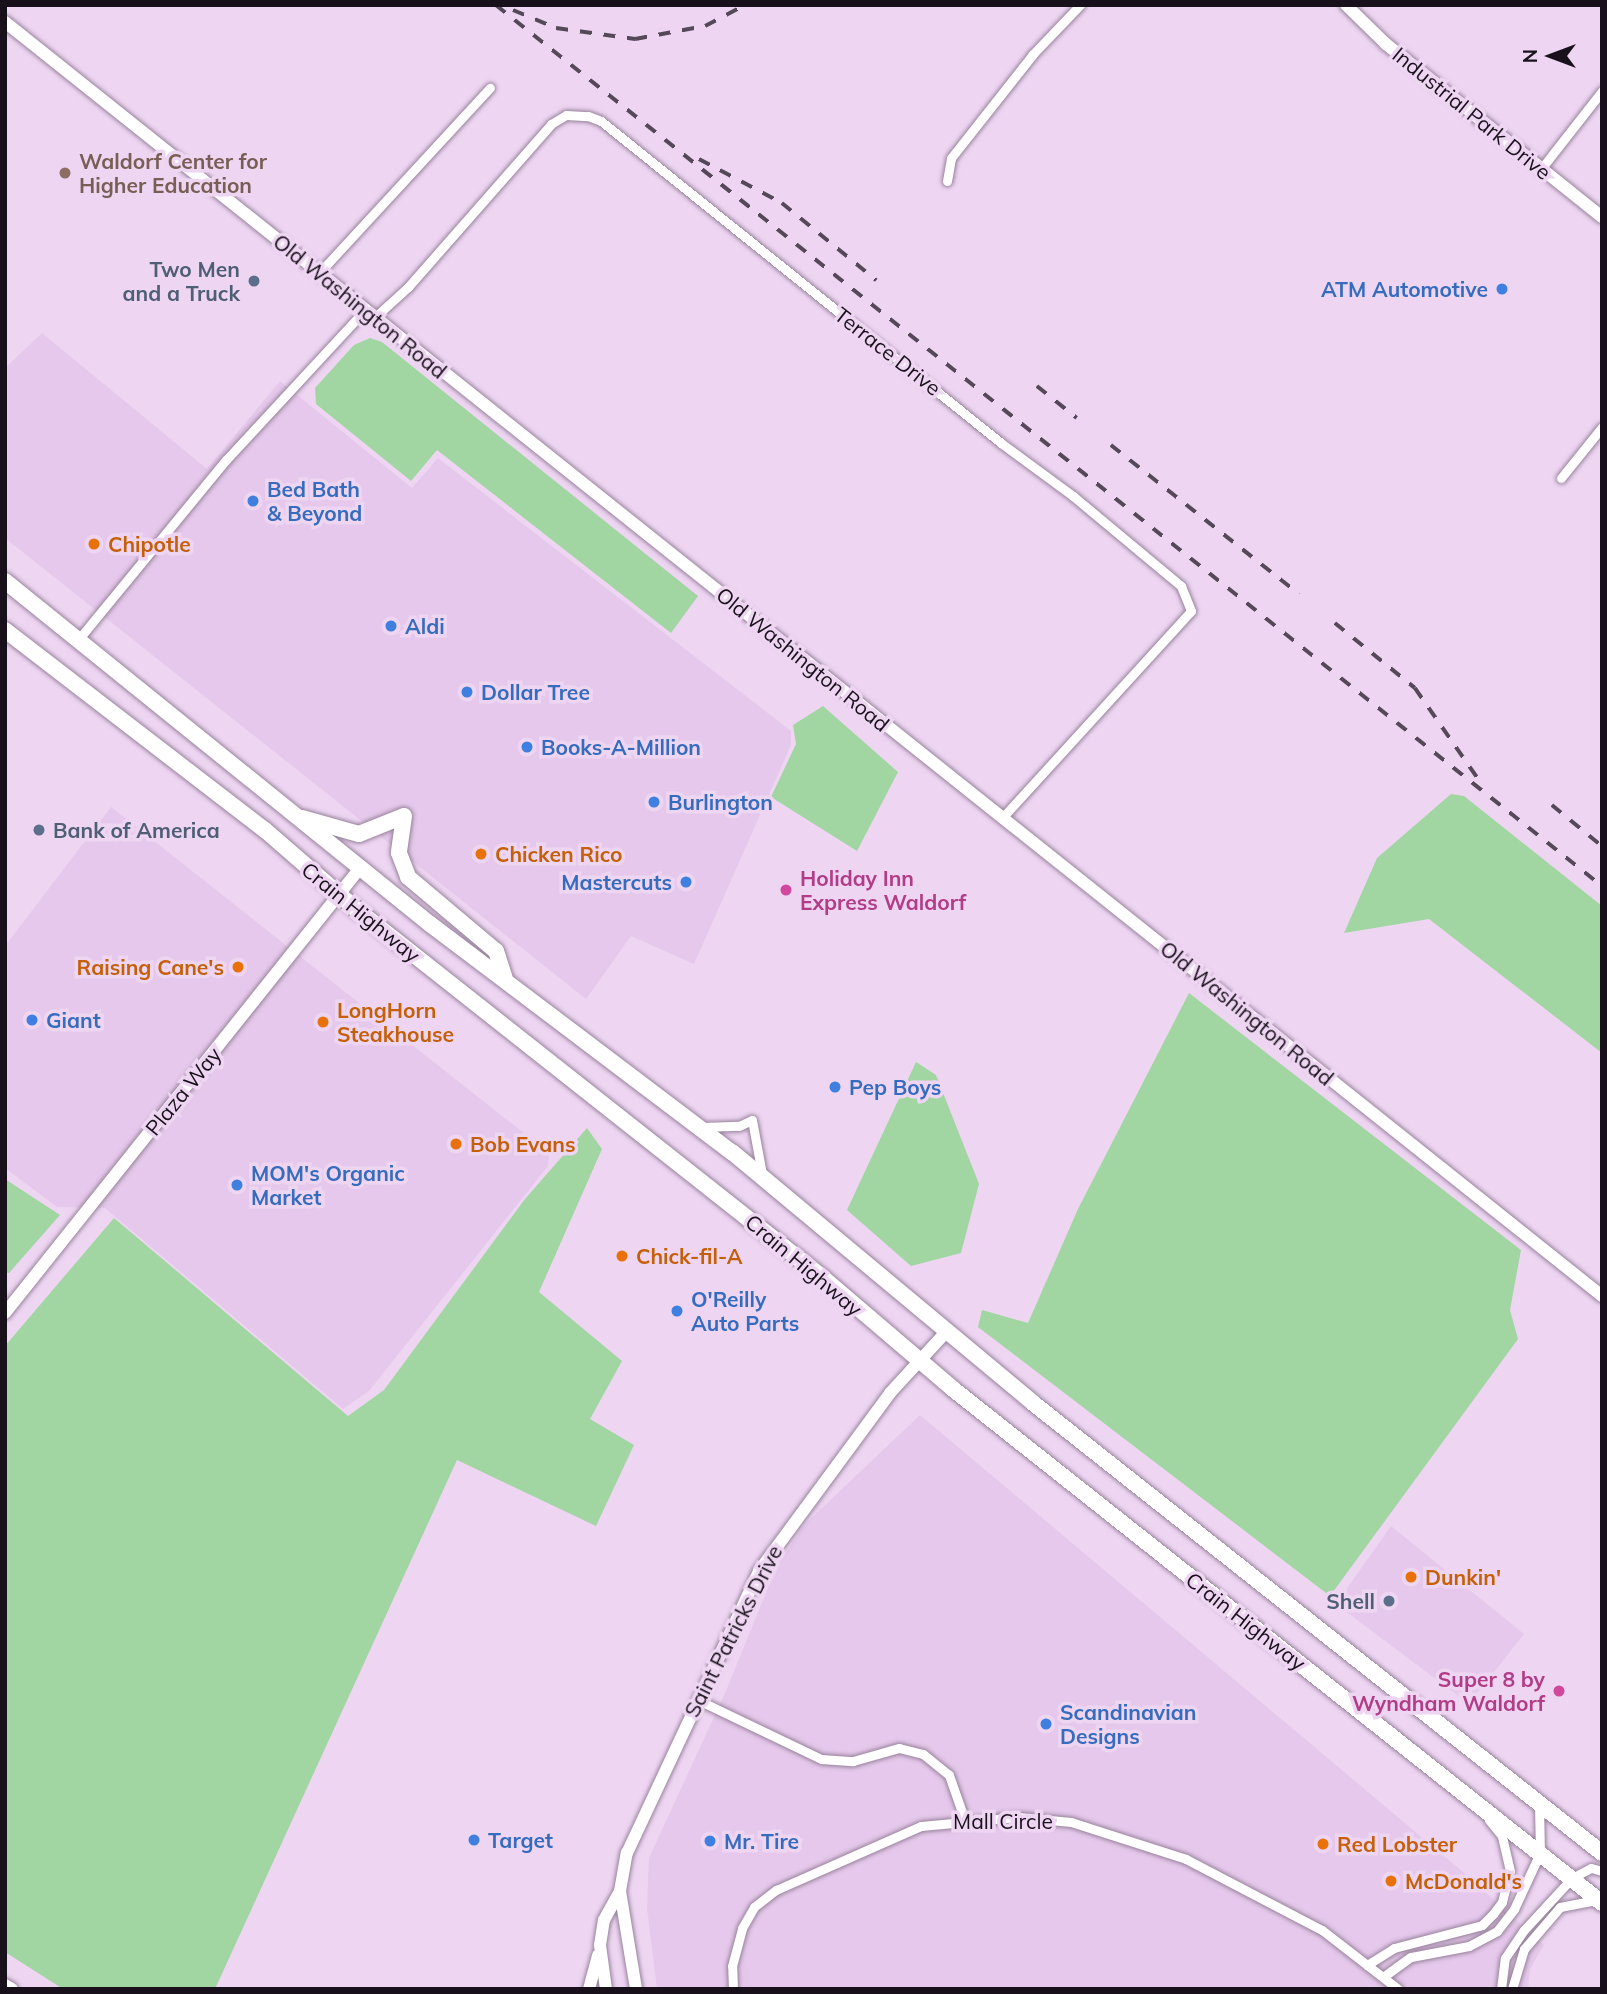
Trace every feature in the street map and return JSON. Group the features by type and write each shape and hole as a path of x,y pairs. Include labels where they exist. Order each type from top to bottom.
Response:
{"highway":[{"name":"Crain Highway","path":"5,581 360,868 698,1126 946,1332 1602,1853"},
{"name":"Crain Highway","path":"5,630 265,830 339,895 711,1188 920,1363 1600,1901"},
{"path":"299,817 359,834 404,816 399,853 408,877 496,951 505,978"}],"main road":[{"name":"Industrial Park Drive","path":"1346,5 1387,44 1602,217"},
{"name":"Old Washington Road","path":"5,22 1602,1296"},
{"name":"Plaza Way","path":"5,1313 360,868"},
{"name":"Saint Patricks Drive","path":"606,1989 600,1945 604,1920 620,1891 637,1825 768,1555 890,1393 946,1332"},
{"name":"Saint Patricks Drive","path":"620,1891 636,1989"},
{"path":"589,1989 600,1945"},
{"path":"5,1985 12,1989"}],"street":[{"path":"947,181 951,158 1032,54 1080,5"},
{"path":"320,273 490,88"},
{"path":"1541,169 1602,90"},
{"name":"Terrace Drive","path":"370,313 408,287 551,124 566,115 588,116 601,121 1001,443 1073,496 1181,586 1191,611 1002,818"},
{"path":"78,640 250,432 370,313"},
{"path":"1561,478 1602,427"},
{"path":"698,1126 720,1128 752,1119 764,1179"},
{"path":"698,1700 821,1759 853,1761 899,1748 923,1754 949,1775 965,1821"},
{"path":"1367,1965 1394,1948 1482,1925 1502,1902 1510,1871 1507,1851 1502,1836 1475,1802"},
{"path":"1383,1977 1411,1957 1469,1946 1497,1931 1514,1909 1541,1853 1539,1803"},
{"name":"Mall Circle","path":"733,1989 732,1966 742,1928 762,1900 891,1838 929,1824 1018,1817 1067,1822 1186,1859 1322,1930 1398,1989"},
{"path":"1501,1989 1503,1964 1513,1944 1572,1878 1591,1868 1602,1871"},
{"path":"1512,1989 1524,1949 1560,1907 1600,1901"}],"shaded area":[{"path":"42,333 207,469 280,381 412,488 438,458 791,731 791,745 694,964 631,936 586,999 5,538 5,368"},
{"path":"111,807 549,1153 548,1166 369,1391 343,1409 105,1208 57,1207 5,1168 5,946"},
{"path":"920,1415 1463,1872 1544,1945 1530,1969 1528,1989 657,1989 647,1908 649,1858 726,1691 776,1568 804,1525"},
{"path":"1391,1526 1524,1634 1469,1704 1336,1604"}],"green space":[{"path":"370,338 382,342 698,596 671,633 437,450 411,481 316,404 315,388 354,345"},
{"path":"823,706 898,772 857,851 771,797 796,744 793,725"},
{"path":"1451,794 1464,796 1602,906 1602,1053 1429,919 1344,933 1377,858"},
{"path":"1189,993 1521,1250 1510,1310 1518,1339 1330,1596 978,1327 982,1310 1028,1323 1078,1209"},
{"path":"916,1062 936,1075 979,1184 961,1253 911,1266 847,1210"},
{"path":"587,1128 602,1149 539,1292 622,1361 590,1419 634,1445 596,1526 457,1460 215,1989 63,1989 5,1952 5,1346 114,1218 348,1416 384,1390 525,1199"},
{"path":"5,1179 60,1215 9,1273 5,1272"}],"railway":[{"path":"496,5 1602,886"},
{"path":"513,10 556,28 635,39 705,26 745,5"},
{"path":"699,159 782,203 876,280"},
{"path":"1037,386 1077,418"},
{"path":"1111,445 1299,594"},
{"path":"1335,623 1415,688 1481,783"},
{"path":"1552,805 1602,846"}],"place":[{"name":"Waldorf Center for Higher Education","path":"65,173"},
{"name":"Two Men and a Truck","path":"254,281"},
{"name":"ATM Automotive","path":"1502,289"},
{"name":"Bed Bath & Beyond","path":"253,501"},
{"name":"Chipotle","path":"94,544"},
{"name":"Aldi","path":"391,626"},
{"name":"Dollar Tree","path":"467,692"},
{"name":"Books-A-Million","path":"527,747"},
{"name":"Burlington","path":"654,802"},
{"name":"Bank of America","path":"39,830"},
{"name":"Chicken Rico","path":"481,854"},
{"name":"Mastercuts","path":"686,882"},
{"name":"Holiday Inn Express Waldorf","path":"786,890"},
{"name":"Raising Cane's","path":"238,967"},
{"name":"Giant","path":"32,1020"},
{"name":"LongHorn Steakhouse","path":"323,1022"},
{"name":"Pep Boys","path":"835,1087"},
{"name":"Bob Evans","path":"456,1144"},
{"name":"MOM's Organic Market","path":"237,1185"},
{"name":"Chick-fil-A","path":"622,1256"},
{"name":"O'Reilly Auto Parts","path":"677,1311"},
{"name":"Dunkin'","path":"1411,1577"},
{"name":"Shell","path":"1389,1601"},
{"name":"Super 8 by Wyndham Waldorf","path":"1559,1691"},
{"name":"Scandinavian Designs","path":"1046,1724"},
{"name":"Target","path":"474,1840"},
{"name":"Mr. Tire","path":"710,1841"},
{"name":"Red Lobster","path":"1323,1844"},
{"name":"McDonald's","path":"1391,1881"}]}
